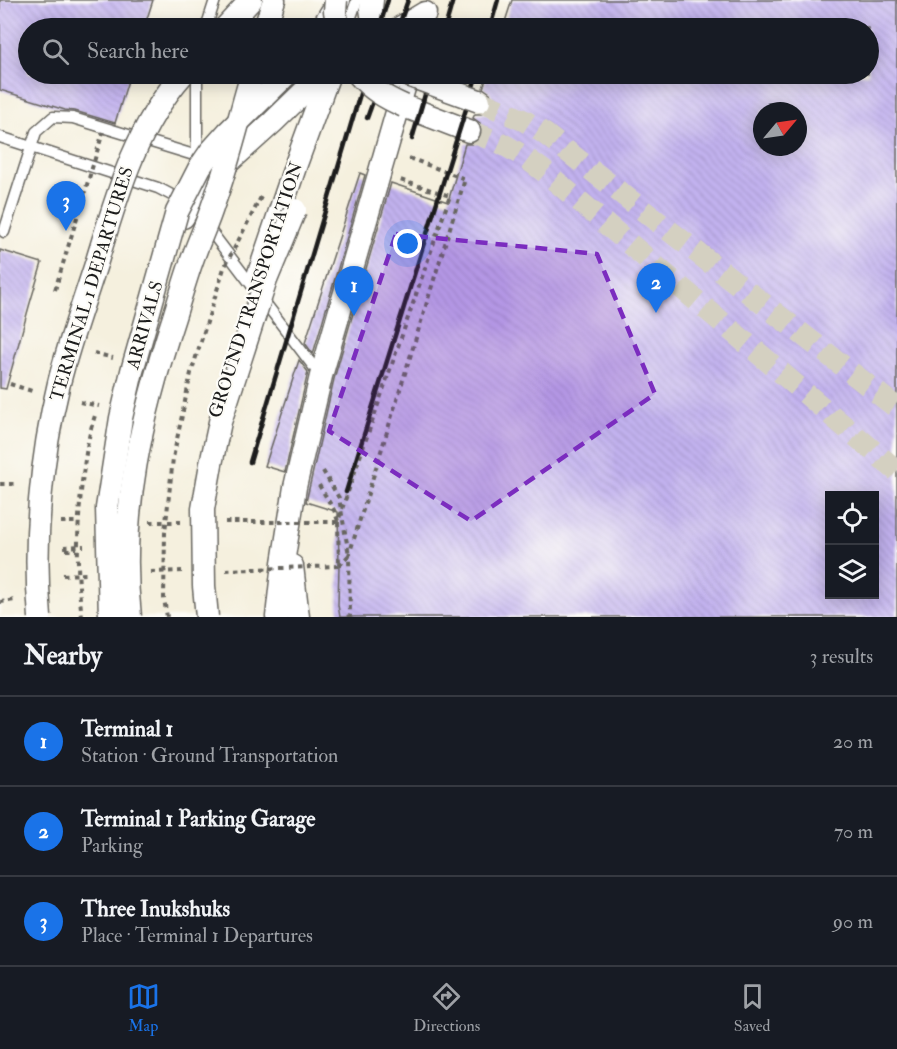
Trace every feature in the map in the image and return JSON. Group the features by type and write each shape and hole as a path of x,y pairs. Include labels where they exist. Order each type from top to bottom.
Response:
{"street":[{"path":"234,18 251,0"},
{"path":"269,18 274,0"},
{"path":"328,18 338,0"},
{"path":"336,18 335,11 338,0"},
{"path":"348,18 351,0"},
{"path":"372,0 372,18"},
{"name":"TERMINAL 1 DEPARTURES","path":"40,617 39,527 45,462 59,384 74,330 128,165 150,120 174,84"},
{"path":"130,617 126,570 128,523 133,473 143,422 158,364 194,253 213,204 249,84"},
{"name":"ARRIVALS","path":"112,617 107,508 121,418 177,212 191,183 211,151 277,84"},
{"path":"112,617 112,510 123,428 132,384 177,230 190,205 213,176 313,84"},
{"name":"GROUND TRANSPORTATION","path":"197,617 193,562 195,523 210,431 253,289 324,84"},
{"path":"207,617 204,586 203,509 220,422 266,280 295,210 333,84"},
{"path":"367,84 383,97 469,131"},
{"path":"277,617 282,563 295,487 321,376 404,84"},
{"path":"434,84 479,100"},
{"path":"295,487 292,561 298,617"}],"lane":[{"path":"209,18 215,0"},
{"path":"350,18 357,0"},
{"path":"190,205 197,156 197,84"},
{"path":"4,232 36,132 52,117 73,118 197,156"},
{"path":"0,136 158,188 190,205 321,376"}],"path":[{"path":"55,290 102,132"},
{"path":"398,178 450,196 338,522 339,566 349,555 465,178 405,157"},
{"path":"167,617 164,599 165,532 173,459 191,373 224,268 261,197"},
{"path":"94,353 114,358"},
{"path":"10,384 38,393"},
{"path":"80,402 99,406"},
{"path":"322,468 339,498 349,555 350,616 347,617"},
{"path":"0,484 16,484"},
{"path":"333,510 338,522"},
{"path":"77,550 65,548 84,546"},
{"path":"0,602 16,600"}],"highlighted area":[{"path":"396,234 597,254 655,394 471,521 329,431"}],"building":[{"path":"0,0 153,0 147,18 18,18 18,84 127,84 115,123 0,90"},
{"path":"512,0 897,0 897,617 340,617 338,512 306,502 334,379 391,183 448,202 465,144 477,142 482,135 480,123 473,118 475,114 487,112 492,105 490,93 483,88 484,84 879,84 879,18 506,18"},
{"path":"360,173 365,175 313,354 305,343"},
{"path":"0,250 42,263 6,389 0,388"},
{"path":"299,360 308,372 285,472 265,466"}],"tunnel":[{"path":"479,101 525,121 545,134 897,408"},
{"path":"469,131 501,143 545,172 897,471"}],"railway":[{"path":"382,18 388,0"},
{"path":"402,18 408,0"},
{"path":"448,18 453,0"},
{"path":"493,18 498,0"},
{"path":"250,462 363,84"},
{"path":"367,118 379,84"},
{"path":"412,139 428,84"},
{"path":"346,492 474,84"}],"place":[{"name":"Three Inukshuks","path":"66,231"},
{"name":"Terminal 1 Parking Garage","path":"656,313"},
{"name":"Terminal 1","path":"354,316"}]}
